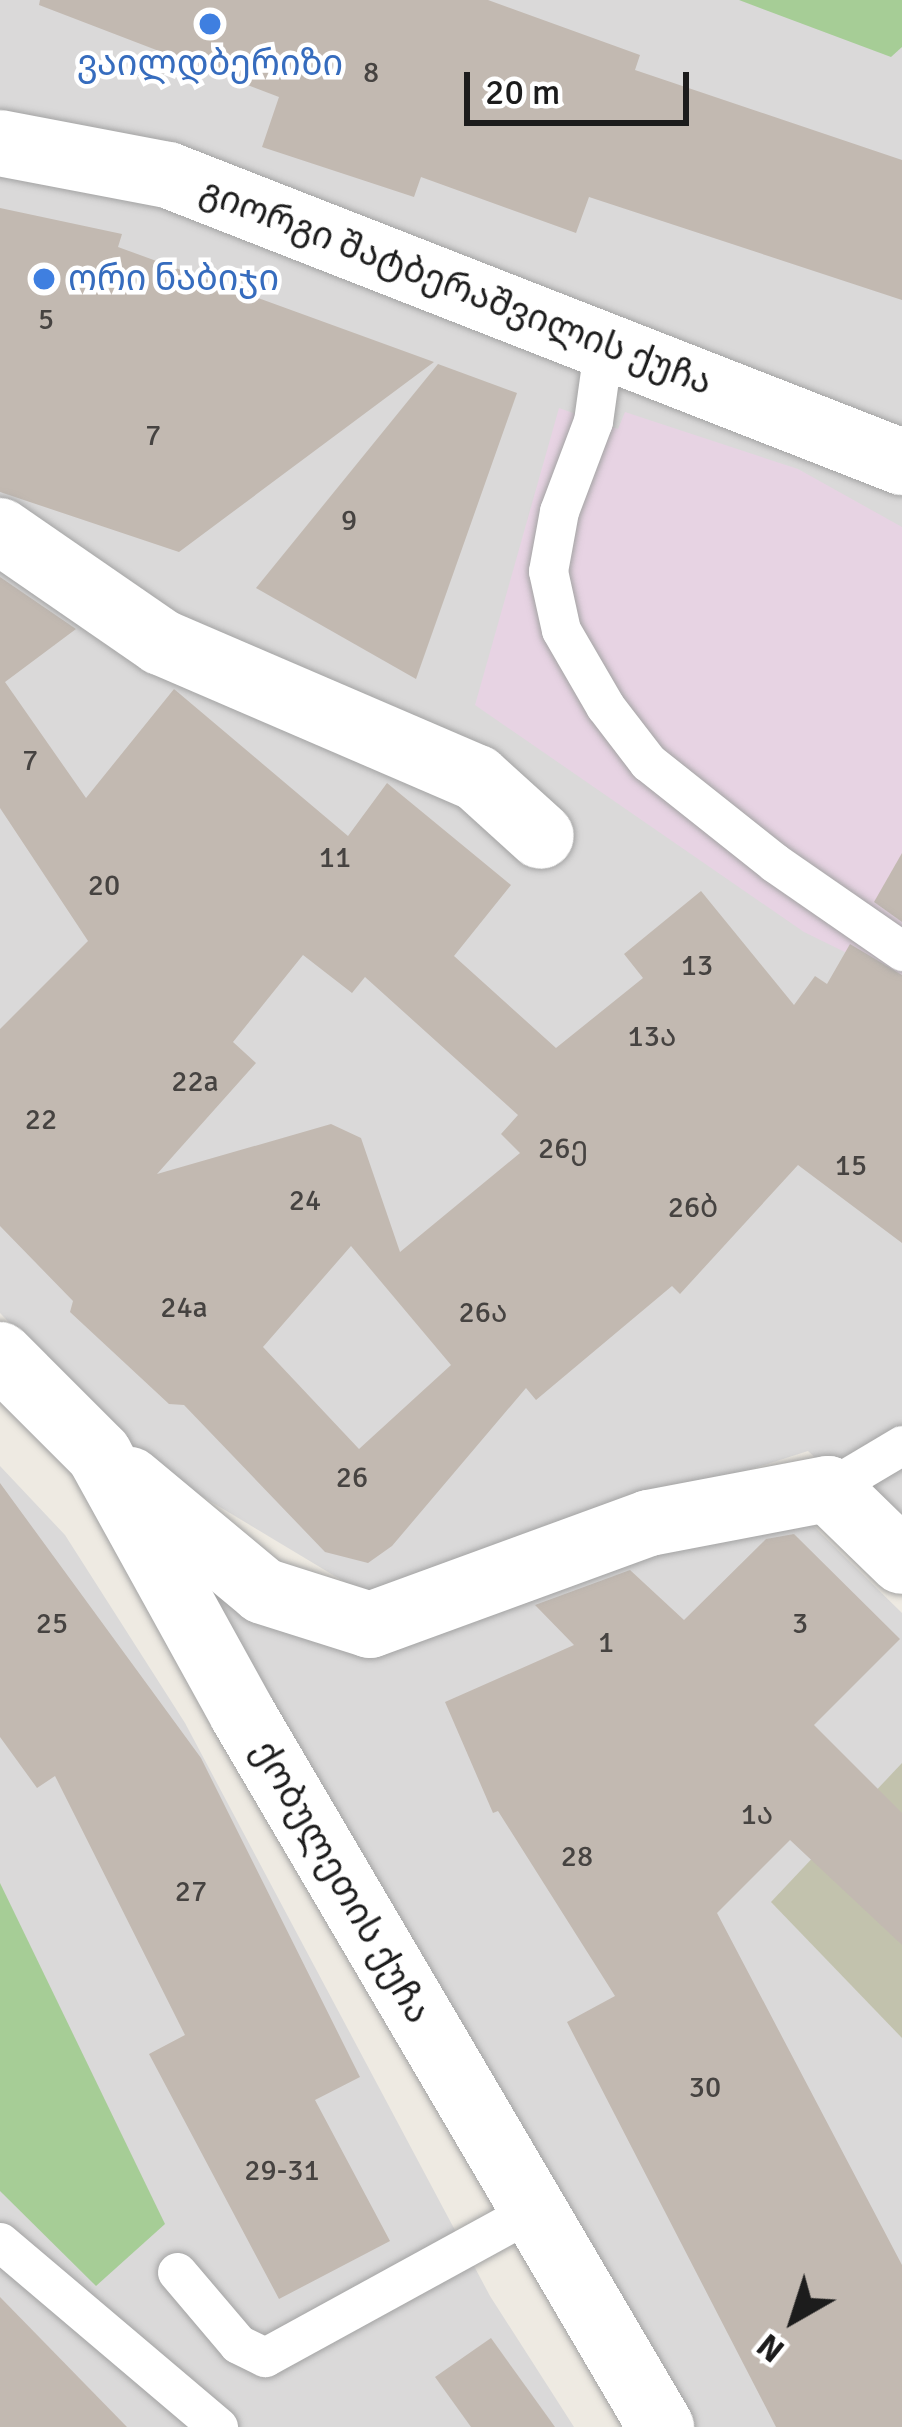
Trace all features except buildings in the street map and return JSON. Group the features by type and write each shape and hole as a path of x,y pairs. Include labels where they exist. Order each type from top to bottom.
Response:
{"street":[{"name":"გიორგი შატბერაშვილის ქუჩა","path":"0,143 168,175 902,462"},
{"path":"0,531 160,642 477,778 541,836"},
{"name":"ქობულეთის ქუჩა","path":"0,1355 99,1454 255,1736 662,2427"},
{"path":"99,1454 263,1592 370,1625 650,1523 828,1489 902,1561"}],"lane":[{"path":"604,343 593,421 559,511 548,571 562,630 605,706 648,761 775,862 902,951"},
{"path":"828,1489 902,1445"},
{"path":"177,2272 238,2344 265,2357 534,2210"},
{"path":"0,2242 218,2427"}],"shaded area":[{"path":"0,0 902,0 902,427 0,119"},
{"path":"0,164 147,195 902,490 902,1537 808,1451 363,1593 145,1462 0,1313"},
{"path":"559,408 618,429 625,412 798,469 902,527 902,980 804,932 475,705"},
{"path":"0,1466 65,1535 185,1723 490,2296 574,2427 0,2427"},
{"path":"135,1495 377,1639 738,1520 802,1515 902,1613 902,2427 676,2427"},
{"path":"902,1763 902,2038 771,1902"}],"green space":[{"path":"739,0 902,0 902,47 891,57"},
{"path":"0,1883 165,2224 96,2286 0,2191"}],"place":[{"name":"ვაილდბერიზი","path":"210,24"},
{"name":"ორი ნაბიჯი","path":"44,279"}]}
